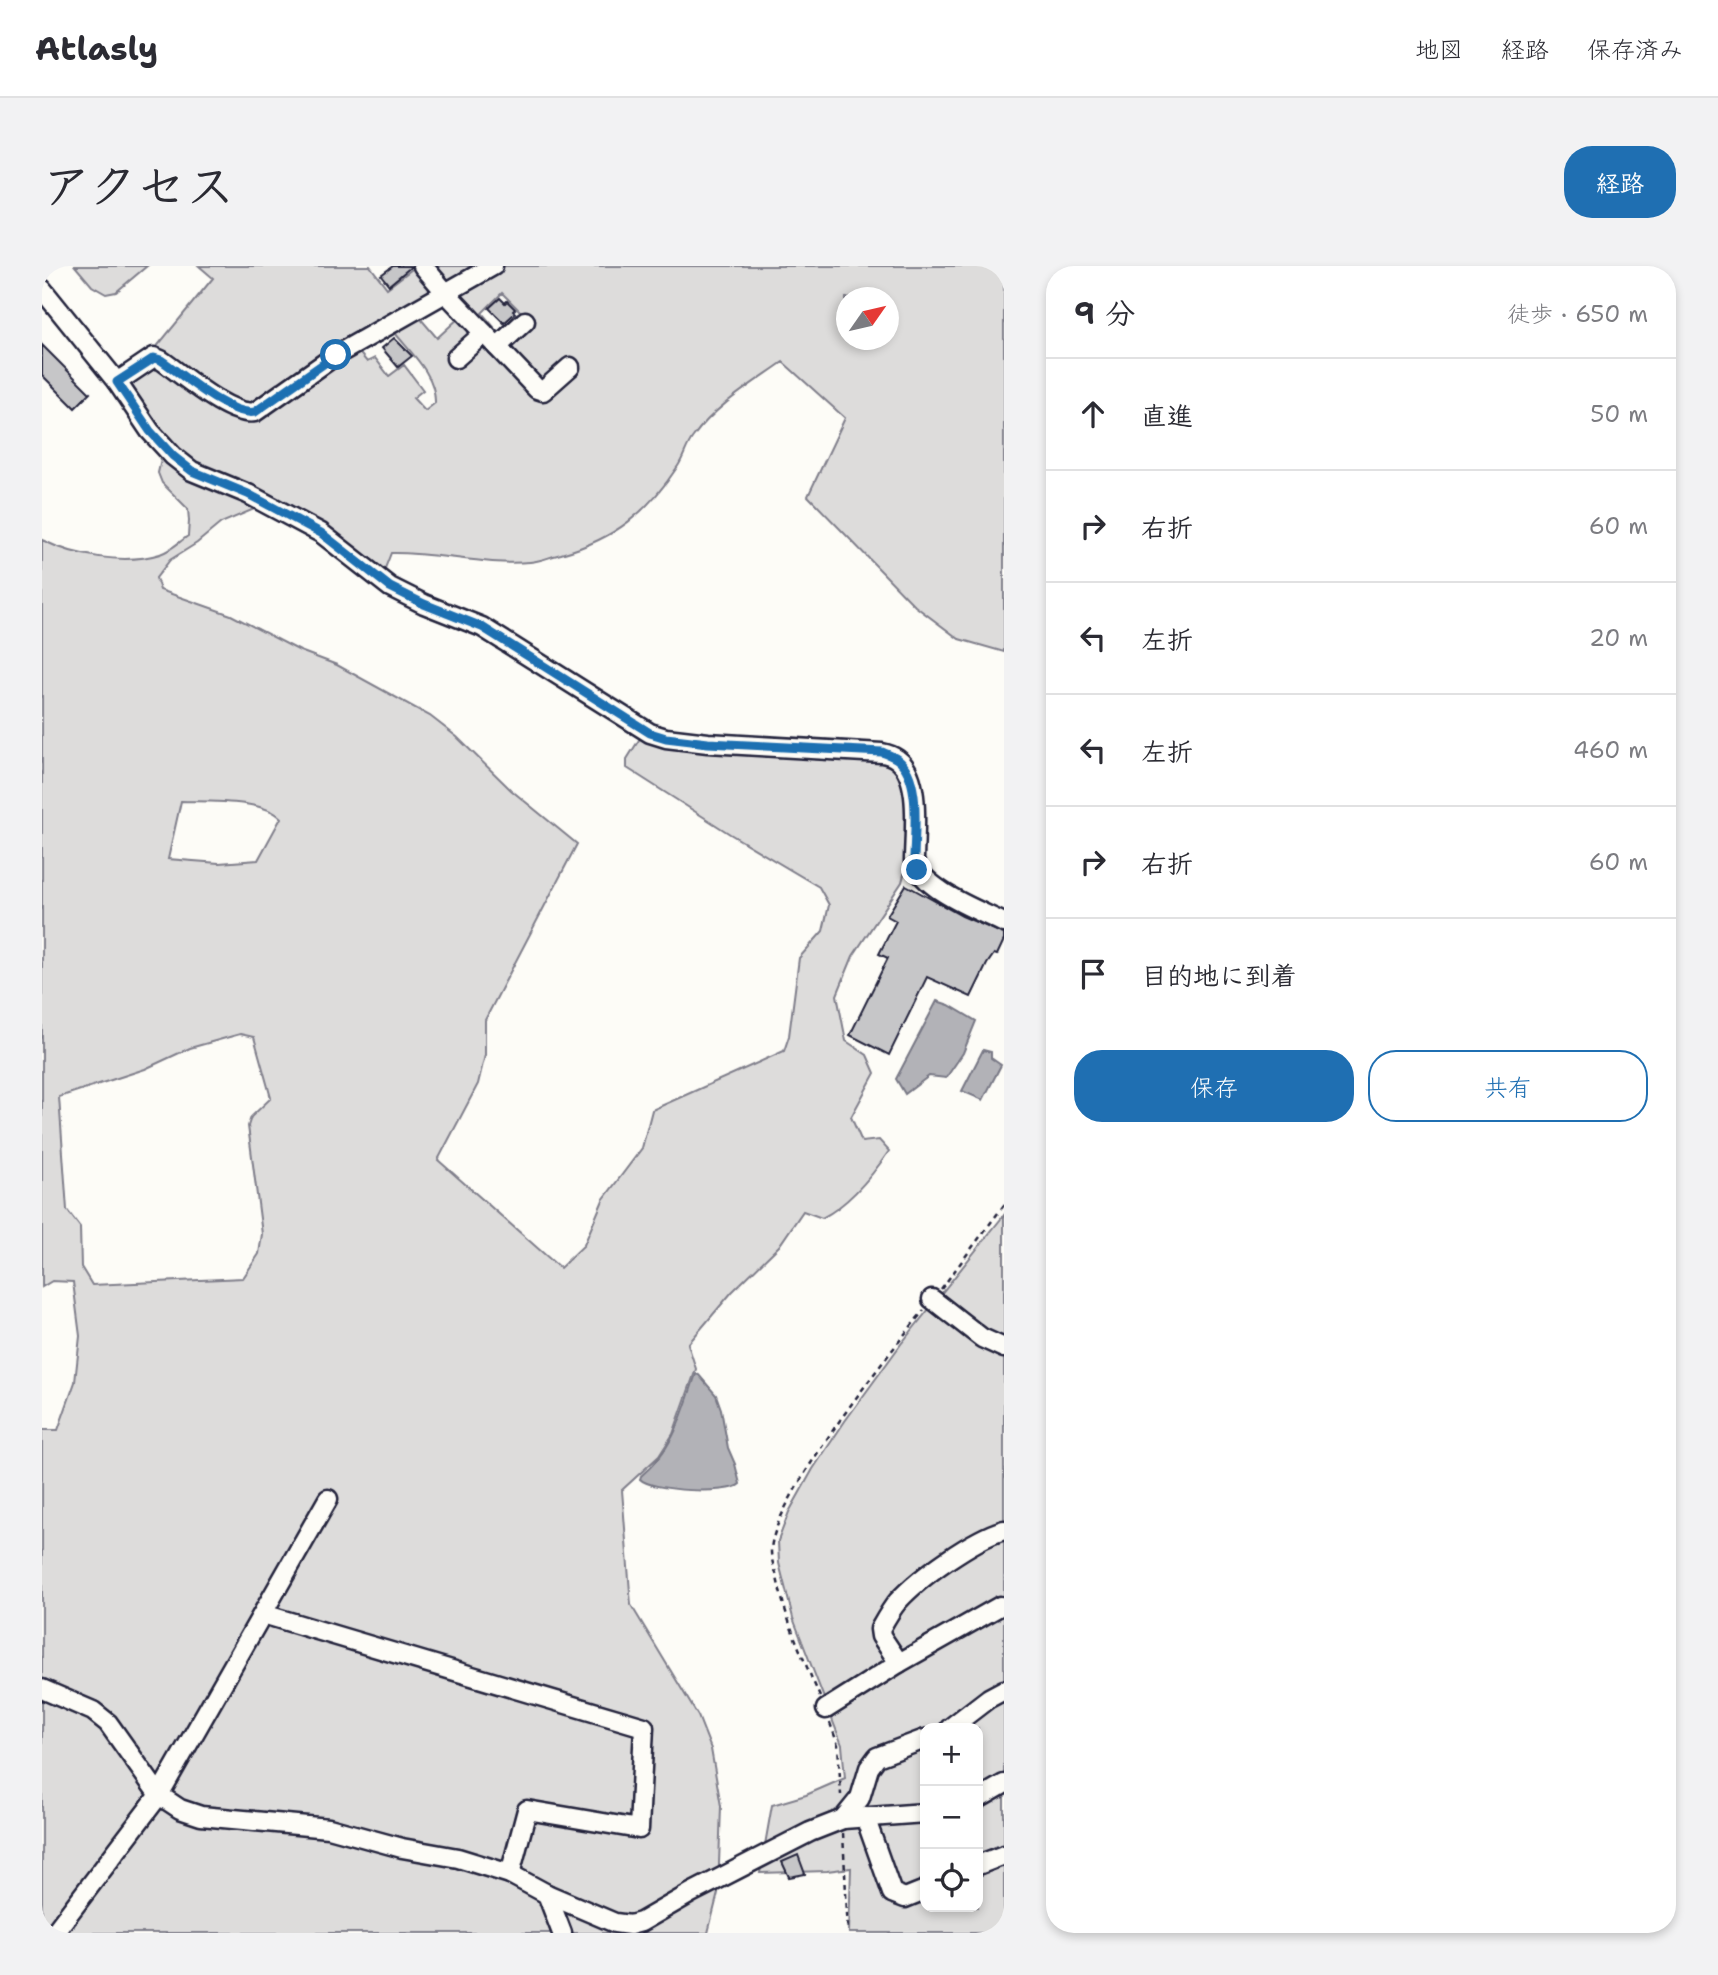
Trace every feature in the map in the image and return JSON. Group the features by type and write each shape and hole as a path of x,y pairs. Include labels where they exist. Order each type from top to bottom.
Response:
{"lane":[{"path":"423,266 537,389 543,391 570,367"},
{"path":"117,382 154,358 161,360 226,405 248,414 255,412 336,355 492,266"},
{"path":"42,289 117,382 150,431 173,456 192,471 248,494 321,533 390,587 482,627 650,733 666,738 708,743 882,752 897,758 911,778 914,794 914,860 917,870 932,885 1004,923"},
{"path":"497,348 525,321"},
{"path":"456,358 484,333"},
{"path":"932,1299 982,1338 1004,1348"},
{"path":"54,1933 159,1795 328,1499"},
{"path":"899,1663 881,1636 880,1629 895,1604 910,1589 976,1542 1004,1530"},
{"path":"825,1709 899,1663 1000,1606"},
{"path":"263,1614 644,1727 639,1829 527,1810 510,1874"},
{"path":"42,1689 93,1711 108,1723 159,1795 180,1809 201,1816 329,1828 402,1848 458,1858 510,1874 547,1894 615,1923 630,1925 641,1922 810,1832 843,1819 920,1814"},
{"path":"956,1723 1004,1690"},
{"path":"843,1819 860,1798 870,1768 877,1757 920,1741"},
{"path":"983,1796 1004,1784"},
{"path":"865,1817 892,1894 905,1898 920,1892"},
{"path":"983,1863 1004,1855"},
{"path":"547,1894 562,1933"}],"path":[{"path":"848,1933 838,1745 790,1627 771,1552 786,1508 810,1465 864,1388 1004,1205"}],"shaded area":[{"path":"75,266 147,266 116,292 106,294 92,286"},
{"path":"199,266 370,266 387,288 416,266 437,290 356,349 367,362 375,358 389,376 404,365 423,390 413,398 425,411 435,403 432,383 422,365 395,333 375,345 372,340 439,305 420,318 437,338 460,317 481,340 503,345 526,317 502,293 482,313 494,327 489,333 448,284 427,266 1004,266 1004,652 959,639 915,606 808,496 845,418 783,362 712,415 691,440 667,482 642,510 614,532 580,548 538,561 513,563 391,553 382,576 271,502 221,523 170,560 156,578 160,590 231,615 300,651 337,665 430,716 457,737 511,790 577,844 485,1020 485,1055 478,1084 438,1160 560,1268 584,1245 603,1200 642,1148 652,1110 784,1051 789,1036 799,958 823,931 829,905 819,887 627,768 627,759 642,735 892,761 910,794 909,856 902,882 853,956 837,995 846,1041 867,1055 875,1073 851,1117 862,1142 879,1140 889,1151 859,1189 832,1212 822,1218 803,1211 779,1246 732,1292 688,1344 696,1369 673,1434 659,1456 622,1490 631,1605 698,1716 711,1749 721,1806 718,1893 708,1933 42,1933 42,1430 58,1430 75,1382 80,1336 73,1282 52,1281 42,1287 42,540 84,554 131,559 164,553 188,536 188,509 162,483 158,473 163,451 117,375 155,349 213,278","holes":["181,801 261,807 281,818 258,860 219,863 168,859","240,1034 254,1037 271,1098 251,1117 248,1126 262,1234 259,1254 243,1278 92,1285 81,1267 80,1227 67,1210 59,1097 145,1069 190,1048"]},
{"path":"937,1001 976,1021 963,1053 946,1078 929,1076 905,1094 896,1079"},
{"path":"983,1050 991,1052 991,1058 1001,1065 983,1100 962,1091"},
{"path":"1004,1215 1004,1933 849,1933 851,1868 760,1873 772,1805 806,1795 845,1778 842,1745 793,1618 779,1563 778,1541 789,1512 813,1469 901,1344"},
{"path":"696,1374 716,1395 728,1448 740,1484 721,1490 690,1490 647,1483 640,1479 641,1476 670,1442"}],"building":[{"path":"393,266 412,266 389,285 381,275"},
{"path":"500,298 515,309 515,313 504,323 489,308"},
{"path":"394,338 412,356 398,367 382,348"},
{"path":"42,345 90,393 75,408 42,375"},
{"path":"906,885 962,916 1004,934 1004,940 997,955 994,954 987,964 971,997 927,977 889,1055 850,1035 888,958 879,954 896,921 887,916"},
{"path":"798,1855 805,1874 789,1877 782,1862"}],"route":[{"path":"336,355 255,412 248,414 226,405 161,360 154,358 117,382 150,431 173,456 192,471 248,494 321,533 390,587 482,627 650,733 666,738 708,743 882,752 897,758 911,778 914,794 914,860 917,870"}]}
